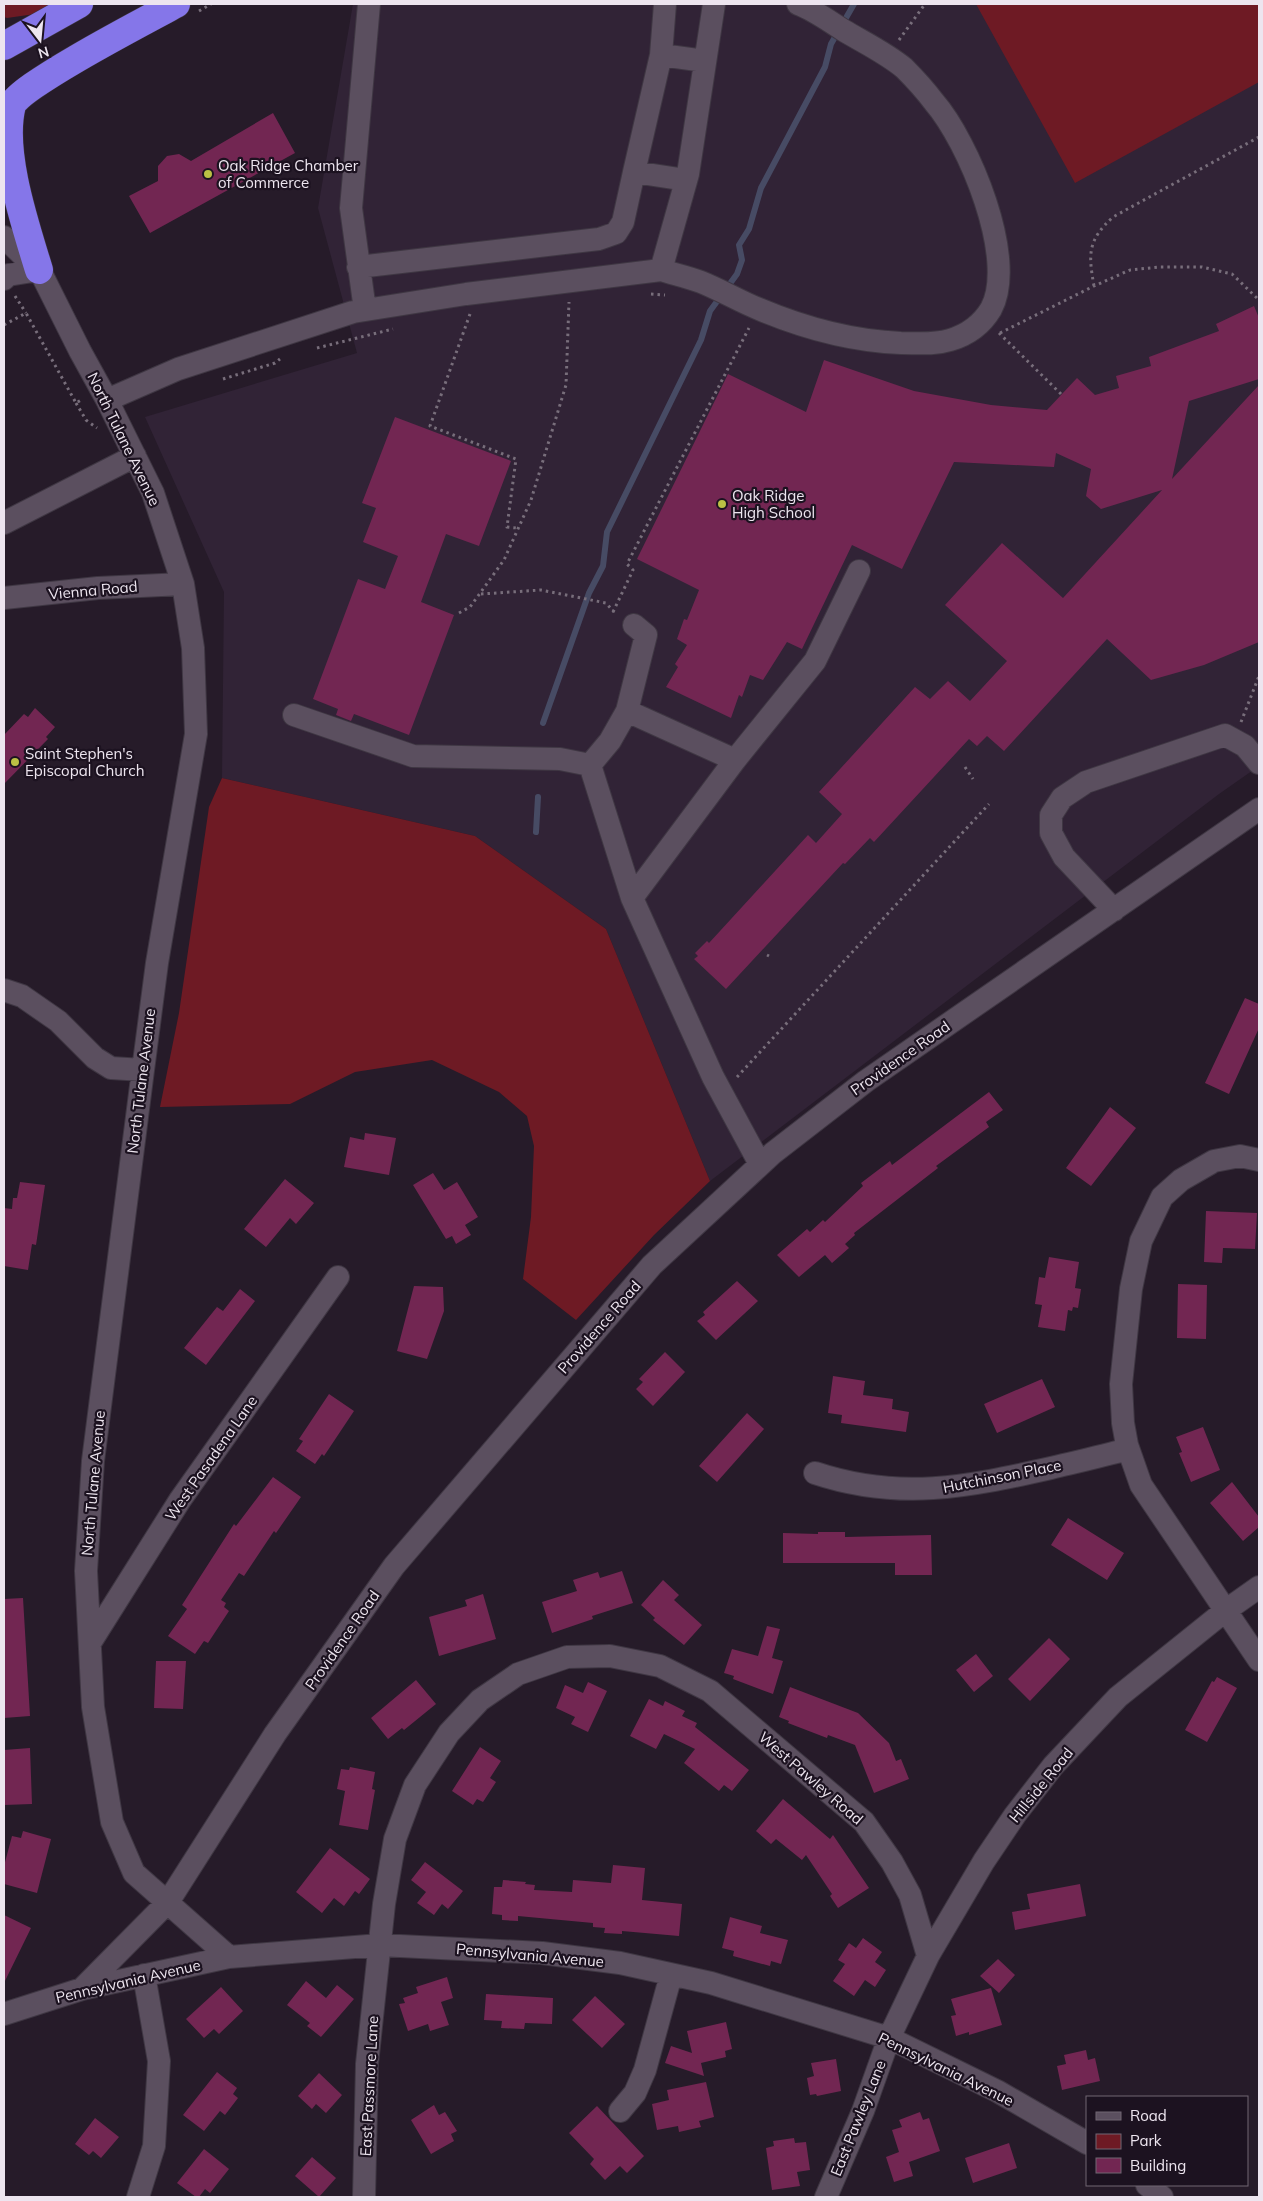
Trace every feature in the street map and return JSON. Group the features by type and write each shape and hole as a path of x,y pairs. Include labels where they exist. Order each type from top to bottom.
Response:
{"highway":[{"path":"4,46 79,4"},
{"path":"4,83 144,4"},
{"path":"39,270 8,165 6,126 12,103 25,90 57,70 176,4"},
{"path":"4,24 17,27 54,18"}],"street":[{"path":"365,310 351,208 369,4"},
{"path":"358,267 598,239 616,232 623,222 661,55 665,4"},
{"path":"661,270 686,180 714,4"},
{"path":"104,394 353,312 466,294 661,270 701,282 749,305 823,332 892,342 924,344 950,340 970,331 991,327 992,308 998,286 993,227 980,185 959,139 936,103 903,68 887,56 798,4"},
{"path":"661,55 705,61"},
{"path":"634,172 686,180"},
{"name":"North Tulane Avenue","path":"4,198 80,352 104,394 153,493 183,584 193,648 196,734 157,963 93,1461 86,1571 93,1707 112,1822 134,1873 230,1957"},
{"path":"4,237 39,270"},
{"path":"4,279 8,275 39,270"},
{"path":"4,523 135,456"},
{"path":"632,898 735,760 816,661 859,570"},
{"name":"Vienna Road","path":"4,598 98,588 183,584"},
{"path":"590,765 610,741 627,711 646,635 634,625"},
{"path":"627,711 735,760"},
{"path":"294,715 413,756 560,759 590,765"},
{"path":"1114,910 1064,857 1051,833 1051,815 1062,798 1086,782 1225,735 1245,746 1259,763"},
{"path":"590,765 632,898 713,1077 760,1164"},
{"name":"Providence Road","path":"82,1990 168,1902 275,1734 394,1566 652,1265 760,1164 866,1081 1259,809"},
{"path":"4,990 22,996 58,1021 95,1058 111,1068 143,1070"},
{"path":"1259,1160 1240,1156 1214,1161 1181,1180 1162,1197 1141,1241 1125,1332 1121,1384 1123,1423 1128,1449 1141,1485 1259,1660"},
{"name":"West Pasadena Lane","path":"90,1643 180,1500 338,1277"},
{"name":"Hutchinson Place","path":"815,1473 840,1482 875,1487 924,1490 996,1481 1128,1449"},
{"name":"Hillside Road","path":"889,2038 928,1956 984,1861 1015,1815 1053,1766 1118,1697 1225,1611 1259,1587"},
{"name":"West Pawley Road","path":"380,1945 384,1904 395,1839 415,1785 449,1733 480,1700 518,1674 568,1657 610,1656 660,1666 710,1691 864,1822 892,1862 910,1895 928,1956"},
{"name":"Pennsylvania Avenue","path":"4,2014 82,1990 230,1957 380,1945 541,1953 620,1963 711,1983 889,2038 997,2091 1086,2142"},
{"name":"East Passmore Lane","path":"364,2197 367,2064 380,1945"},
{"path":"138,2197 154,2146 160,2061 144,1975"},
{"path":"620,2111 635,2093 645,2070 671,1975"},
{"name":"East Pawley Lane","path":"826,2197 863,2111 889,2038"}],"path":[{"path":"887,56 925,4"},
{"path":"1094,286 1089,260 1092,243 1100,229 1113,217 1259,137"},
{"path":"1061,394 991,327 1130,270 1202,267 1232,274 1259,300"},
{"path":"459,613 470,607 504,560 531,500 566,385 569,281"},
{"path":"466,294 470,314 430,426 516,459 507,527 517,528"},
{"path":"649,294 667,295"},
{"path":"613,612 633,570 628,564 749,305"},
{"path":"4,325 26,312 86,420 98,428"},
{"path":"311,349 395,328"},
{"path":"220,380 275,363 283,356"},
{"path":"76,402 104,394"},
{"path":"481,594 541,590 606,603"},
{"path":"1240,724 1259,676"},
{"path":"965,768 972,779"},
{"path":"732,1083 989,804"}],"shaded area":[{"name":"Oak Ridge High School","path":"353,4 1259,4 1259,766 1219,794 710,1181 606,929 475,836 222,778 224,592 145,417 357,353 318,208"}],"green space":[{"path":"4,4 59,4 42,13 7,18 4,17"},
{"path":"976,4 1259,4 1259,82 1075,183"},
{"path":"222,778 475,836 606,929 710,1181 654,1235 576,1320 523,1279 531,1217 534,1146 527,1116 499,1092 432,1060 355,1072 290,1104 160,1107 179,1013 209,807"}],"building":[{"name":"Oak Ridge Chamber of Commerce","path":"273,113 295,153 150,233 129,196 158,181 158,166 167,156 179,154 191,161"},
{"path":"1254,306 1259,318 1259,379 1189,401 1172,479 1259,385 1259,642 1204,665 1151,680 1107,639 1004,751 987,736 977,746 969,739 874,842 870,838 845,864 843,863 726,989 694,959 698,956 695,953 707,941 709,943 808,835 816,843 842,814 819,792 915,687 930,699 948,681 970,701 1007,661 945,605 1002,543 1063,598 1162,490 1101,509 1086,496 1091,469 1056,453 1054,467 954,462 902,569 852,545 802,649 787,642 763,680 750,675 742,697 739,695 731,718 666,687 678,667 675,664 687,645 677,639 684,619 687,620 699,590 637,559 728,374 806,412 824,360 914,391 991,405 1047,410 1077,378 1095,395 1119,388 1116,376 1151,366 1149,357 1219,331 1216,324"},
{"path":"395,417 511,461 479,546 446,534 421,602 454,615 409,735 354,714 351,721 336,715 338,709 313,699 358,579 385,589 398,556 363,542 376,508 362,503"},
{"name":"Saint Stephen's Episcopal Church","path":"35,708 55,727 46,737 48,739 4,784 4,735 24,714 28,717"},
{"path":"1245,998 1259,1004 1259,1028 1229,1094 1205,1083"},
{"path":"989,1092 1003,1110 986,1122 989,1127 936,1166 938,1168 854,1233 855,1235 845,1244 849,1248 832,1263 825,1255 799,1277 777,1255 807,1229 810,1232 823,1220 825,1222 863,1186 861,1183 890,1161 892,1165"},
{"path":"1110,1107 1136,1128 1091,1186 1066,1168"},
{"path":"365,1133 396,1138 389,1175 344,1167 350,1137 364,1140"},
{"path":"433,1173 444,1190 457,1182 478,1217 465,1225 471,1235 456,1244 452,1236 446,1239 413,1185"},
{"path":"285,1179 314,1203 296,1224 290,1218 266,1247 244,1229"},
{"path":"20,1182 45,1185 36,1245 32,1244 28,1270 4,1266 4,1208 12,1209 13,1198 17,1198"},
{"path":"1206,1211 1257,1213 1255,1249 1223,1248 1222,1263 1204,1262"},
{"path":"1049,1257 1079,1262 1075,1288 1081,1289 1078,1308 1073,1307 1072,1311 1068,1310 1065,1331 1038,1327 1042,1305 1035,1304 1039,1277 1045,1278"},
{"path":"737,1281 758,1301 716,1340 697,1321 705,1315 703,1312"},
{"path":"1178,1284 1207,1285 1206,1339 1177,1338"},
{"path":"414,1286 443,1287 444,1311 427,1359 397,1351"},
{"path":"240,1289 255,1301 206,1365 184,1348 217,1307 223,1311"},
{"path":"665,1352 685,1372 653,1406 636,1389 643,1382 639,1379"},
{"path":"833,1376 865,1381 863,1395 893,1399 892,1409 909,1412 906,1432 841,1423 842,1415 828,1413"},
{"path":"1042,1379 1055,1407 997,1433 984,1404"},
{"path":"329,1394 354,1411 324,1456 322,1454 315,1464 296,1451 303,1441 299,1439"},
{"path":"747,1413 764,1429 717,1482 699,1466"},
{"path":"1203,1427 1220,1470 1191,1482 1179,1453 1182,1452 1176,1437"},
{"path":"273,1477 301,1497 276,1533 274,1531 244,1576 239,1573 221,1600 226,1603 224,1607 229,1611 208,1643 204,1641 195,1654 168,1636 187,1609 182,1605 234,1524 236,1526"},
{"path":"1232,1482 1259,1517 1259,1527 1243,1541 1210,1503"},
{"path":"1068,1518 1124,1553 1107,1580 1051,1545"},
{"path":"818,1532 845,1532 845,1537 931,1535 932,1575 895,1575 895,1563 783,1563 783,1533 818,1534"},
{"path":"622,1571 633,1603 592,1616 593,1619 552,1633 542,1602 577,1591 573,1580 598,1572 600,1578"},
{"path":"663,1580 679,1595 674,1600 702,1625 684,1645 653,1620 655,1618 641,1605"},
{"path":"483,1594 496,1639 439,1656 429,1617 467,1606 465,1600"},
{"path":"23,1598 30,1716 4,1718 4,1599"},
{"path":"767,1626 780,1629 772,1658 783,1661 773,1694 733,1679 734,1676 724,1673 732,1649 758,1656"},
{"path":"1049,1638 1070,1659 1030,1701 1008,1679"},
{"path":"976,1654 993,1676 974,1692 956,1670"},
{"path":"156,1661 186,1661 183,1709 154,1708"},
{"path":"1217,1677 1237,1688 1207,1742 1185,1730 1212,1681 1214,1682"},
{"path":"416,1680 436,1704 404,1730 402,1728 388,1739 371,1718"},
{"path":"588,1682 607,1691 588,1732 571,1724 575,1717 556,1708 565,1685 583,1693"},
{"path":"790,1687 858,1713 889,1743 896,1761 901,1759 909,1779 874,1793 855,1745 828,1735 827,1738 788,1723 789,1721 779,1717"},
{"path":"649,1699 663,1706 665,1701 685,1711 682,1716 697,1723 695,1727 749,1770 732,1791 724,1785 719,1791 684,1763 695,1749 664,1734 656,1749 630,1736"},
{"path":"480,1747 501,1761 490,1778 496,1782 483,1802 477,1799 473,1805 452,1791"},
{"path":"30,1748 32,1804 4,1805 4,1750"},
{"path":"350,1767 375,1772 372,1789 375,1790 368,1830 339,1825 345,1791 337,1789 341,1769 349,1770"},
{"path":"783,1799 830,1839 833,1835 869,1888 838,1908 830,1896 832,1894 806,1855 802,1860 776,1839 771,1844 756,1831"},
{"path":"23,1831 51,1839 37,1893 4,1884 4,1866 12,1836 21,1838"},
{"path":"330,1848 370,1879 359,1894 355,1891 344,1906 334,1898 322,1913 296,1892"},
{"path":"425,1862 463,1891 448,1909 442,1904 434,1915 417,1903 426,1892 411,1880"},
{"path":"613,1865 645,1868 642,1900 682,1904 679,1936 622,1931 622,1934 604,1933 605,1928 593,1927 593,1923 518,1916 518,1921 502,1920 502,1915 492,1914 494,1887 502,1887 503,1880 526,1882 525,1884 535,1885 534,1890 572,1892 573,1880 611,1883"},
{"path":"1080,1884 1086,1916 1015,1930 1012,1912 1030,1909 1027,1894"},
{"path":"4,1915 31,1928 4,1983"},
{"path":"730,1917 762,1926 760,1933 788,1940 781,1964 771,1961 770,1966 733,1956 734,1951 722,1948"},
{"path":"863,1938 882,1952 875,1962 886,1970 875,1987 865,1980 854,1996 833,1981 845,1964 838,1960 849,1943 856,1948"},
{"path":"998,1959 1015,1975 999,1993 980,1976"},
{"path":"447,1977 453,1998 441,2002 449,2025 430,2031 428,2024 408,2031 399,2004 405,2003 403,1998 418,1993 416,1987"},
{"path":"306,1981 326,1998 337,1985 354,1999 321,2037 307,2026 310,2023 287,2005"},
{"path":"221,1987 243,2011 219,2034 214,2029 204,2038 186,2019"},
{"path":"991,1988 1002,2025 969,2035 969,2032 956,2036 951,2016 956,2015 951,1999"},
{"path":"486,1994 553,1998 552,2024 525,2023 524,2029 501,2028 502,2021 484,2020"},
{"path":"595,1996 625,2024 602,2048 572,2020"},
{"path":"726,2022 732,2049 725,2051 726,2057 701,2063 704,2076 665,2063 671,2046 692,2053 687,2031"},
{"path":"1086,2050 1088,2060 1095,2058 1100,2081 1062,2090 1057,2066 1066,2064 1064,2055"},
{"path":"836,2059 841,2091 817,2096 816,2094 810,2095 807,2078 814,2076 811,2063"},
{"path":"217,2072 237,2088 233,2094 238,2098 225,2115 220,2111 204,2131 183,2115"},
{"path":"319,2073 342,2095 326,2113 316,2104 312,2109 298,2096"},
{"path":"706,2082 714,2117 699,2121 701,2127 679,2132 678,2126 657,2130 652,2104 669,2100 667,2090"},
{"path":"434,2105 439,2115 445,2112 457,2131 451,2134 454,2141 431,2154 411,2120"},
{"path":"597,2106 644,2156 627,2173 620,2166 605,2180 590,2164 594,2159 569,2133"},
{"path":"920,2112 923,2120 929,2118 940,2151 909,2162 913,2176 894,2182 886,2157 899,2152 892,2130 902,2127 899,2120"},
{"path":"95,2118 119,2137 101,2158 93,2151 89,2155 75,2144"},
{"path":"794,2138 795,2143 806,2142 810,2170 797,2172 800,2186 772,2190 766,2148 774,2146 773,2141"},
{"path":"1009,2143 1017,2168 973,2183 965,2158"},
{"path":"204,2149 229,2169 210,2193 205,2189 199,2197 196,2197 177,2183"},
{"path":"312,2157 336,2178 319,2197 295,2176"}],"waterway":[{"path":"543,723 589,593 603,566 607,532 701,340 710,311 737,274 742,260 739,245 749,229 761,188 825,67 831,44 854,4"},
{"path":"536,832 538,797"}],"place":[{"name":"Oak Ridge Chamber of Commerce","path":"208,174"},
{"name":"Oak Ridge High School","path":"722,504"},
{"name":"Saint Stephen's Episcopal Church","path":"15,762"}]}
